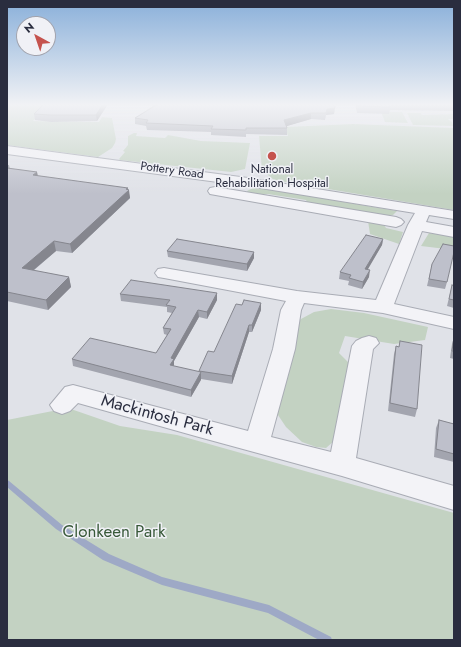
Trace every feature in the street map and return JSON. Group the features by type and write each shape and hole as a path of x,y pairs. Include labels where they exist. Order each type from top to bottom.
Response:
{"street":[{"name":"Pottery Road","path":"7,150 248,182 454,215"},
{"path":"235,194 248,182"},
{"path":"211,190 397,221"},
{"path":"383,307 416,225 424,210"},
{"path":"416,225 454,232"},
{"path":"164,273 297,297 383,307 454,323"},
{"path":"257,442 284,349 291,310 297,297"},
{"path":"342,465 363,346 369,343"},
{"name":"Mackintosh Park","path":"62,405 73,393 199,428 342,465 454,498"}],"green space":[{"path":"7,134 115,134 116,139 112,148 98,157 7,145"},
{"path":"137,134 136,136 165,138 168,135 201,141 250,143 245,169 231,172 120,160 119,159 125,152 123,151 128,145 128,136"},
{"path":"287,134 454,134 454,210 274,180 262,170 259,136 288,136"},
{"path":"255,187 397,211 393,215 385,216 307,202 306,200 268,194 261,195 248,193 247,191"},
{"path":"368,221 384,225 386,228 403,232 399,244 370,234"},
{"path":"429,233 454,236 454,248 446,249 421,246"},
{"path":"331,309 364,313 428,327 425,340 394,344 345,336 339,353 349,363 334,441 326,448 316,447 302,442 286,427 278,415 277,406 298,323 301,319 314,312"},
{"name":"Clonkeen Park","path":"68,408 120,426 177,435 454,513 454,640 7,640 7,420"}],"building":[{"path":"7,168 37,172 33,175 128,188 126,189 129,190 70,244 54,241 22,268 69,277 46,300 7,292"},
{"path":"366,235 383,239 365,269 370,270 363,282 349,278 351,275 340,272"},
{"path":"177,239 254,252 247,264 167,251"},
{"path":"443,244 454,246 447,282 429,279 432,264"},
{"path":"131,280 217,293 207,312 198,310 171,358 174,359 170,365 201,372 191,390 72,359 90,338 156,353 171,329 163,328 176,307 166,305 170,300 120,294"},
{"path":"452,285 454,286 454,300 449,299"},
{"path":"244,300 261,303 252,325 249,325 232,376 199,371 208,351 214,352 236,304 242,305"},
{"path":"454,337 454,351 452,351"},
{"path":"400,341 422,345 417,409 390,403 396,346 399,347"},
{"path":"439,420 454,424 454,454 436,449"}],"waterway":[{"path":"7,483 59,527 106,557 162,581 269,609 328,640"}],"place":[{"name":"National Rehabilitation Hospital","path":"272,156"}]}
